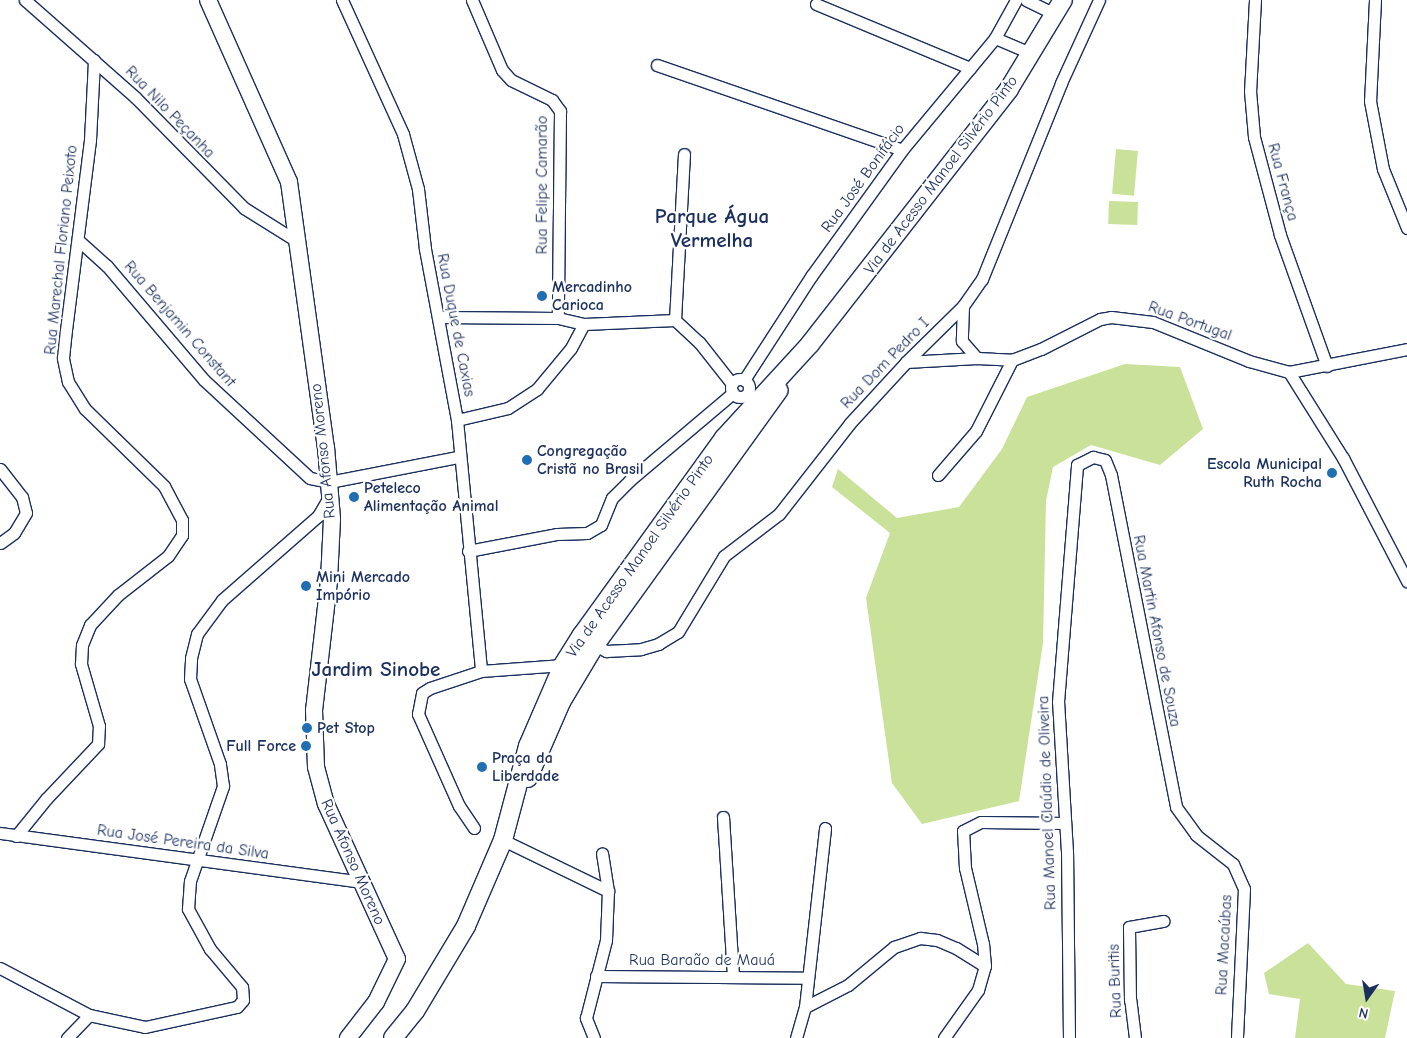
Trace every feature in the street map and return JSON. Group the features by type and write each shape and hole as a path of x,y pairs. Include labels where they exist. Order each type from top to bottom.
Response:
{"main road":[{"name":"Rua Afonso Moreno","path":"208,0 289,182 295,240 329,488 331,545 314,710 314,745 326,804 397,958 376,1002 348,1038"},
{"name":"Via de Acesso Manoel Silvério Pinto","path":"518,795 530,775 561,702 745,398 810,344 1009,89 1059,7"},
{"name":"Via de Acesso Manoel Silvério Pinto","path":"393,1038 435,981 466,926 503,840 518,795 528,746 563,665 724,438 745,398 810,344"},
{"path":"595,645 590,636 616,588"}],"street":[{"name":"Rua Nilo Peçanha","path":"25,0 135,97 202,168 244,208 295,240"},
{"name":"Rua Duque de Caxias","path":"342,0 410,156 457,420 458,458 482,671"},
{"name":"Rua Felipe Camarão","path":"472,0 502,70 511,80 552,100 560,111 558,318"},
{"name":"Rua José Bonifácio","path":"468,551 557,534 587,533 601,525 612,498 630,480 745,398 808,281 902,150 995,38 1016,0"},
{"path":"1026,0 1059,7"},
{"name":"Rua Dom Pedro I","path":"595,645 606,651 641,649 658,644 678,632 724,556 779,514 850,423 906,362 963,306 982,279 1061,83 1099,0"},
{"name":"Rua França","path":"1255,0 1250,82 1254,137 1280,235 1327,366"},
{"path":"1376,0 1370,101 1383,169 1407,228"},
{"path":"816,4 970,68"},
{"path":"995,38 1031,53"},
{"name":"Rua Marechal Floriano Peixoto","path":"16,836 46,798 98,744 99,726 82,664 82,645 90,624 118,595 168,556 182,534 182,520 164,486 84,408 68,382 64,348 90,140 94,60"},
{"path":"657,65 902,150"},
{"path":"675,320 684,154"},
{"name":"Rua Benjamin Constant","path":"78,240 108,266 204,380 310,478 329,488"},
{"path":"963,306 962,341 977,358"},
{"path":"438,317 558,318 584,324 675,320 699,342 745,398"},
{"name":"Rua Portugal","path":"906,362 977,358 1012,360 1041,349 1100,319 1132,318 1153,322 1249,361 1289,372 1407,350"},
{"path":"457,420 508,408 537,390 572,348 584,324"},
{"path":"938,476 976,431 1012,360"},
{"path":"1289,372 1343,458 1407,581"},
{"name":"Rua Martin Afonso de Souza","path":"1093,457 1105,460 1111,475 1173,797 1182,819"},
{"name":"Rua Manoel Claúdio de Oliveira","path":"1069,1038 1065,824 1058,702 1068,555 1077,465 1093,457"},
{"path":"0,968 89,1015 148,1033 237,1007 243,1000 242,987 210,949 188,909 190,881 223,786 220,764 190,679 191,658 198,634 222,600 318,516 329,488 458,458"},
{"path":"0,469 22,497 26,512 14,533 0,543"},
{"path":"474,828 459,806 418,708 422,694 430,688 482,671 563,665"},
{"path":"723,817 733,977"},
{"name":"Rua Macaúbas","path":"1182,819 1196,835 1233,864 1244,889 1236,1038"},
{"path":"944,1038 978,990 985,966 962,837 967,827 981,822 1065,824"},
{"path":"796,1038 804,1007 825,828"},
{"name":"Rua José Pereira da Silva","path":"0,833 361,882"},
{"path":"503,840 608,891"},
{"path":"594,1038 586,1018 606,940 608,891 602,853"},
{"name":"Rua Buritis","path":"1135,1038 1130,1000 1130,927 1163,921"},
{"path":"804,1007 848,985 894,947 920,938 937,940 956,948 985,966"},
{"name":"Rua Baraão de Mauá","path":"596,976 808,978"},
{"path":"67,1038 89,1015"}],"green space":[{"path":"1116,149 1138,151 1134,196 1112,194"},
{"path":"1109,201 1138,202 1137,225 1108,224"},
{"path":"1125,364 1180,367 1203,429 1160,465 1091,445 1053,467 1046,501 1043,643 1019,801 922,824 892,783 866,598 890,533 832,487 838,469 897,518 959,507 1002,449 1027,397"},
{"path":"1308,943 1346,984 1395,991 1385,1038 1295,1038 1300,999 1269,994 1264,973"}],"place":[{"name":"Mercadinho Carioca","path":"542,296"},
{"name":"Congregação Cristã no Brasil","path":"527,460"},
{"name":"Escola Municipal Ruth Rocha","path":"1332,473"},
{"name":"Peteleco Alimentação Animal","path":"354,497"},
{"name":"Mini Mercado Impório","path":"306,586"},
{"name":"Pet Stop","path":"307,728"},
{"name":"Full Force","path":"306,746"},
{"name":"Praça da Liberdade","path":"482,767"}],"district":[{"name":"Parque Água Vermelha","path":"712,228"},
{"name":"Jardim Sinobe","path":"376,669"}]}
